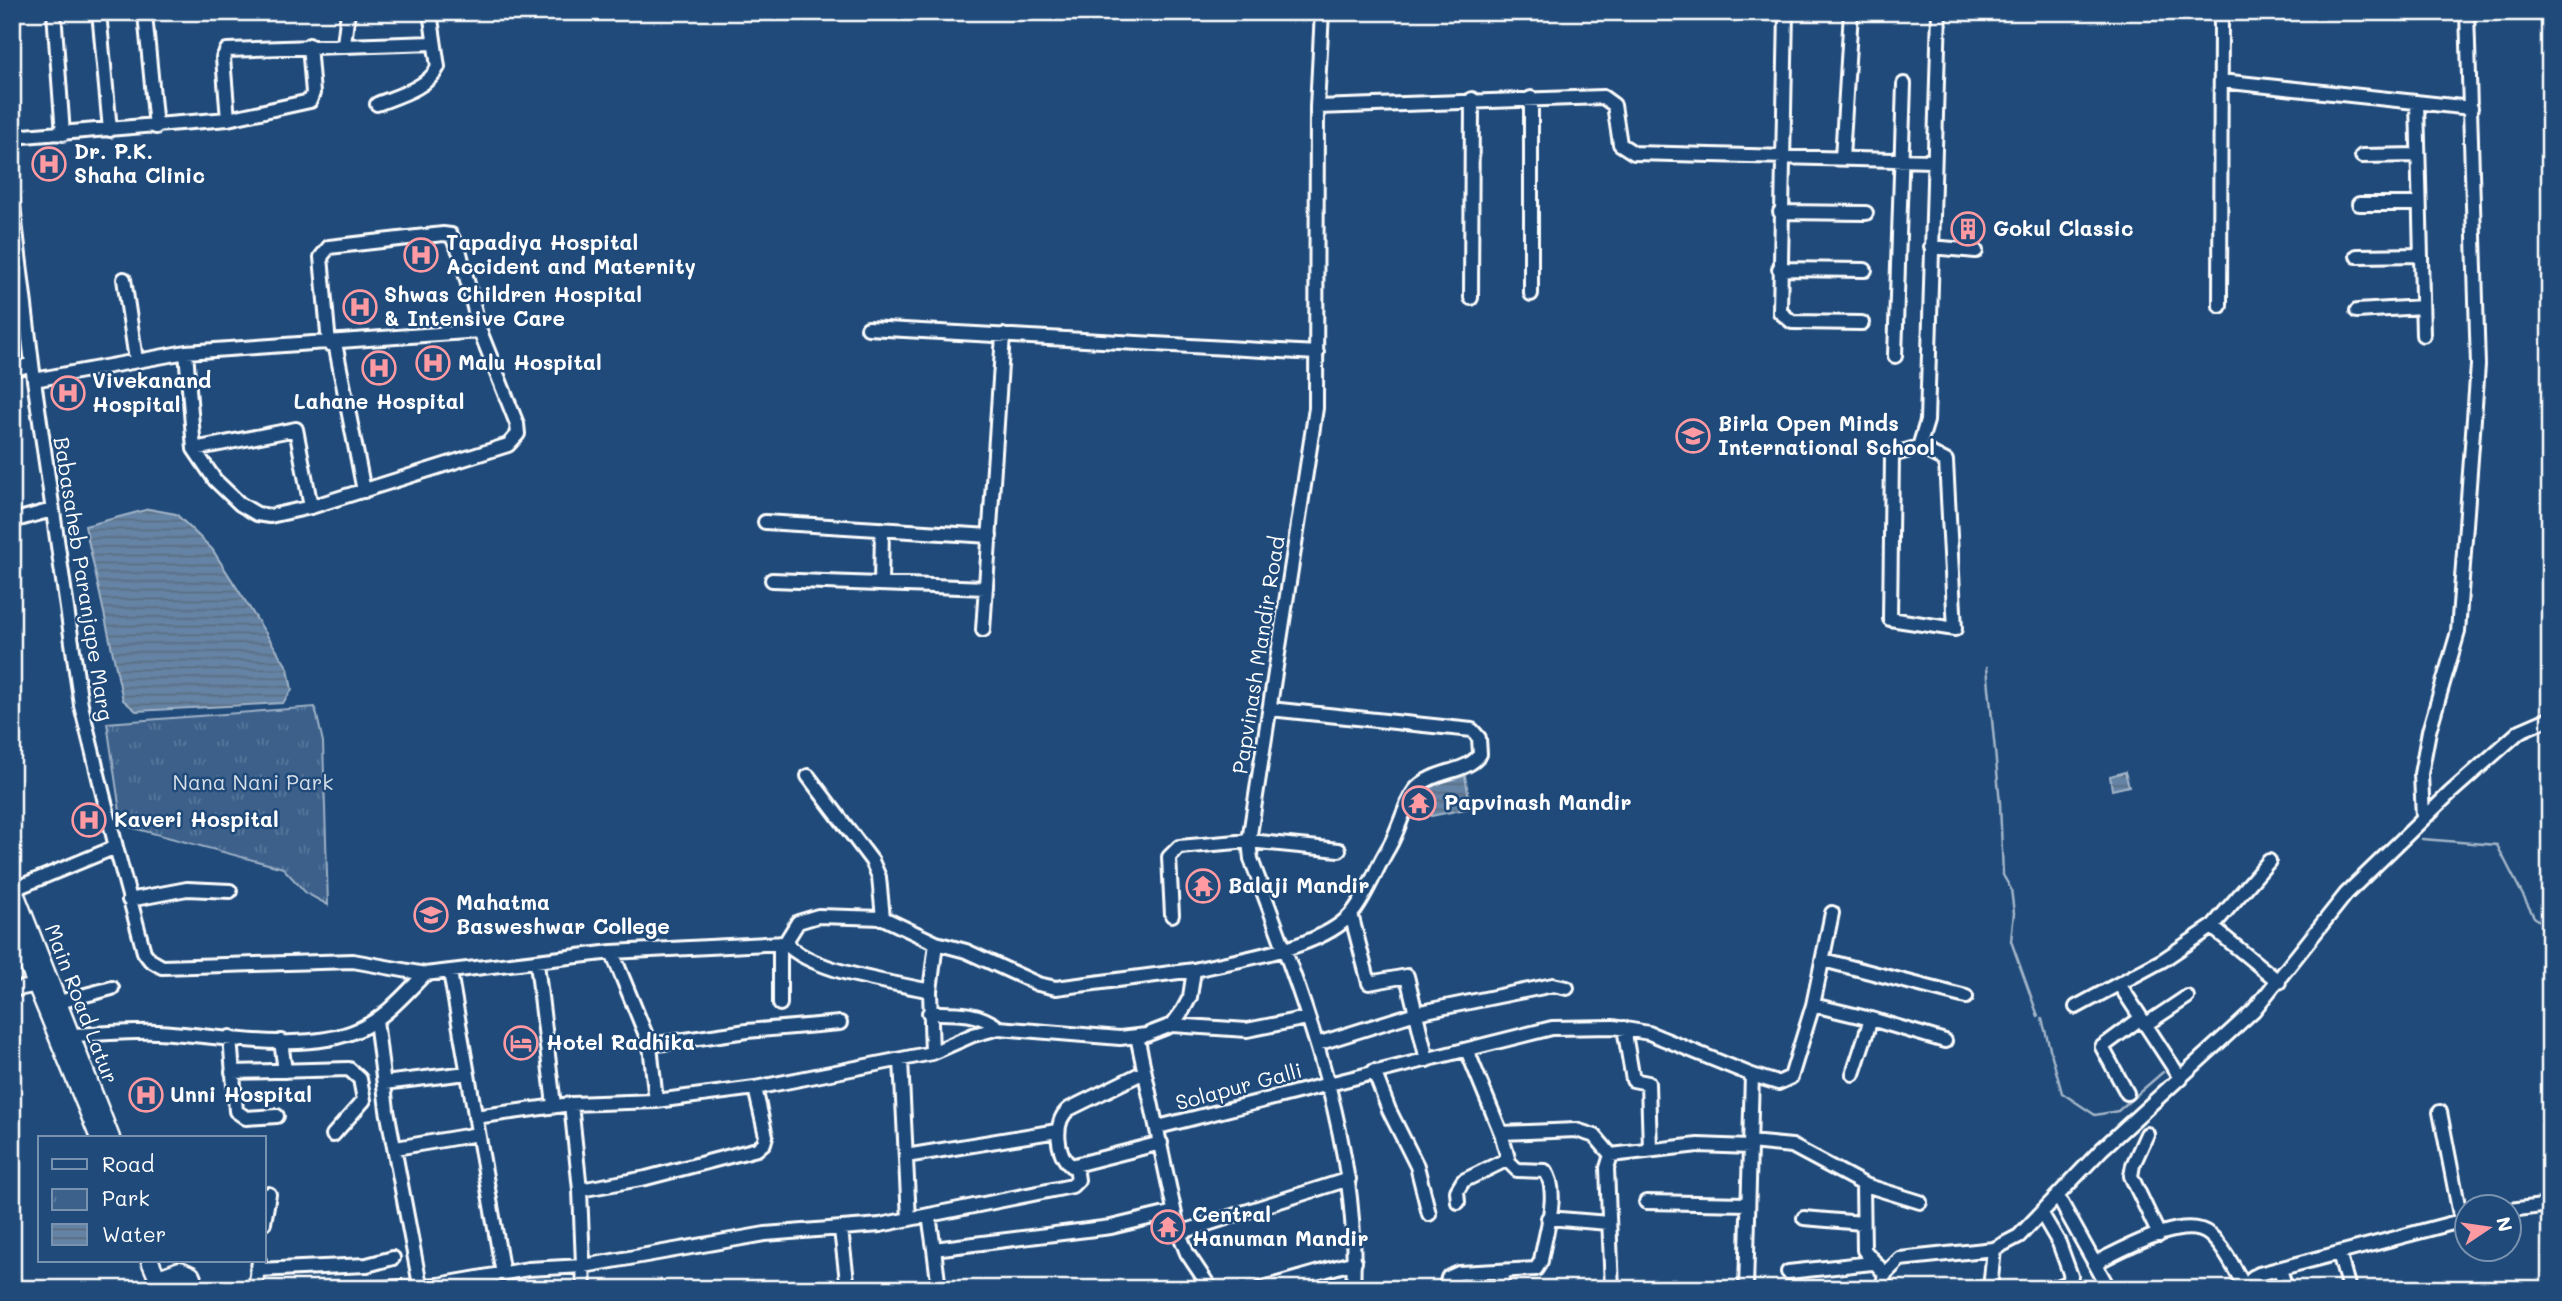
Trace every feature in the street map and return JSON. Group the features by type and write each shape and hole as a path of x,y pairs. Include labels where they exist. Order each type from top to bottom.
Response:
{"main road":[{"name":"Main Road Latur","path":"13,887 43,984 98,1136"},
{"name":"Main Road Latur","path":"12,926 43,984 60,1002 110,1136"},
{"path":"150,1262 160,1286"},
{"path":"160,1286 170,1265 191,1275 199,1288"}],"street":[{"path":"54,12 63,134"},
{"path":"99,12 110,130"},
{"path":"344,44 348,12"},
{"path":"377,104 431,78 438,67 430,12"},
{"name":"Papvinash Mandir Road","path":"1322,12 1317,107 1317,353 1313,438 1249,841 1251,859 1317,1044 1328,1083 1349,1179 1353,1289"},
{"path":"1786,12 1781,157 1780,313 1786,320 1862,323"},
{"path":"1842,158 1851,12"},
{"path":"1919,447 1927,422 1939,12"},
{"path":"2220,306 2221,12"},
{"path":"2423,819 2421,774 2425,752 2458,632 2478,365 2468,12"},
{"path":"147,13 156,127"},
{"path":"228,119 224,53 232,50 309,45 434,43"},
{"path":"12,137 228,119 310,101 313,93 309,45"},
{"path":"2221,81 2471,108"},
{"path":"1895,356 1903,84"},
{"path":"1317,107 1472,99 1603,97 1614,105 1620,144 1634,153 1933,161"},
{"path":"1531,98 1531,294"},
{"path":"1471,298 1472,99"},
{"path":"2417,102 2423,335"},
{"path":"2362,156 2418,155"},
{"name":"Babasaheb Paranjape Marg","path":"13,200 18,308 32,364 81,705 129,900 144,952 150,960 162,967 354,961 425,974 537,963 612,952 782,943"},
{"path":"2359,204 2419,204"},
{"path":"1780,212 1866,213"},
{"path":"186,352 194,449 215,480 240,504 257,514 270,516 311,507 364,491 508,444 514,440 517,424 480,331 460,253 451,235 329,247 323,251 321,257 332,344 364,491"},
{"path":"1931,247 1976,251"},
{"path":"2357,256 2421,255"},
{"path":"1779,269 1865,270"},
{"path":"124,279 136,360"},
{"path":"2357,311 2422,307"},
{"path":"868,328 1317,353"},
{"path":"34,380 186,352 332,344 480,331"},
{"path":"983,630 1003,335"},
{"path":"12,370 32,364"},
{"path":"194,449 296,429 311,507"},
{"path":"1919,447 1946,461 1955,629 1890,619 1892,455 1919,447"},
{"path":"12,521 52,510"},
{"path":"765,522 990,536"},
{"path":"881,584 882,529"},
{"path":"772,580 986,588"},
{"path":"780,1003 782,943 790,931 807,918 883,918 936,943 966,951 1038,984 1056,988 1194,970 1283,948 1326,933 1351,914 1402,823 1416,789 1429,778 1474,761 1480,754 1479,738 1472,730 1270,709"},
{"path":"1882,1289 1885,1274 1892,1265 1909,1256 1994,1249 2019,1236 2102,1149 2254,1010 2279,982 2346,894 2423,819 2520,732 2550,718"},
{"path":"808,776 872,861 880,885 883,918"},
{"path":"1172,915 1169,857 1172,851 1185,845 1249,841 1339,850"},
{"path":"13,887 116,847"},
{"path":"2076,1007 2212,927 2269,861"},
{"path":"129,900 187,889 230,891"},
{"name":"Solapur Galli","path":"1158,1127 1552,1028 1624,1028 1679,1043 1777,1083 1791,1077 1813,1005 1832,913"},
{"path":"1351,914 1369,983 1407,976 1427,1060"},
{"path":"2212,927 2279,982"},
{"path":"782,943 795,953 822,964 930,991"},
{"path":"932,1053 929,1013 936,943"},
{"path":"612,952 650,1045 656,1101"},
{"path":"1823,960 1966,997"},
{"path":"537,963 554,1105"},
{"path":"1172,1025 1190,997 1194,970"},
{"path":"450,972 503,1274"},
{"path":"72,1035 155,1032 281,1041 342,1036 376,1020 425,974"},
{"path":"12,990 43,984"},
{"path":"2119,984 2181,1079"},
{"path":"1317,1044 1416,1013 1553,985 1567,988"},
{"path":"60,1002 112,988"},
{"path":"2127,1093 2102,1047 2187,997"},
{"path":"1813,1005 1945,1041"},
{"path":"929,1013 968,1013 981,1016 999,1028"},
{"path":"475,1117 554,1105 656,1101 755,1088 932,1053 973,1035 999,1028 1111,1038 1137,1036 1172,1025 1247,1030 1307,1018"},
{"path":"1853,1074 1871,1019"},
{"path":"376,1020 384,1088 421,1285"},
{"path":"650,1045 747,1031 840,1023"},
{"path":"1624,1028 1633,1080 1648,1083 1650,1149"},
{"path":"1137,1036 1179,1233 1187,1253 1211,1289"},
{"path":"230,1037 234,1107 240,1115 276,1116"},
{"path":"281,1041 285,1071"},
{"path":"1445,1289 1448,1278 1459,1273 1536,1269 1541,1261 1551,1200 1548,1175 1539,1170 1517,1170 1508,1159 1502,1133 1467,1050"},
{"path":"901,1060 909,1219"},
{"path":"232,1072 349,1069 360,1079 364,1100"},
{"path":"1374,1071 1389,1110 1417,1166 1429,1214"},
{"path":"1144,1072 1069,1109 1061,1117 1058,1131 1066,1162 1076,1166 1161,1143"},
{"path":"333,1135 364,1100 384,1088 467,1073"},
{"path":"1746,1289 1752,1075"},
{"path":"580,1190 646,1178 757,1149 764,1143 766,1136 755,1088"},
{"path":"570,1104 580,1190 584,1289"},
{"path":"2440,1112 2458,1192"},
{"path":"1502,1133 1576,1129 1595,1136 1611,1154"},
{"path":"906,1156 1058,1131"},
{"path":"396,1147 478,1134"},
{"path":"2147,1134 2131,1176 2159,1235"},
{"path":"1611,1154 1699,1145 1792,1146 1863,1184 1920,1202"},
{"path":"1611,1154 1607,1168 1612,1289"},
{"path":"1458,1202 1457,1191 1463,1181 1508,1159"},
{"path":"364,1289 584,1266 765,1234 841,1230 909,1219 1072,1186 1078,1180 1076,1166"},
{"path":"1179,1233 1349,1179"},
{"path":"1863,1184 1864,1250 1885,1274"},
{"path":"266,1211 269,1194"},
{"path":"2058,1197 2109,1289"},
{"path":"1646,1202 1748,1204"},
{"path":"2524,1208 2550,1205"},
{"path":"934,1250 1111,1227 1174,1212"},
{"path":"2042,1214 2059,1243 2071,1276 2068,1283 2052,1289"},
{"path":"929,1215 939,1289"},
{"path":"1548,1218 1608,1223"},
{"path":"1804,1218 1862,1223"},
{"path":"2095,1263 2159,1235 2192,1227 2211,1236 2246,1289 2253,1277 2454,1223"},
{"path":"841,1230 848,1289"},
{"path":"1990,1289 1994,1249"},
{"path":"2339,1253 2349,1289"},
{"path":"255,1289 258,1265 367,1265 393,1258"},
{"path":"1260,1289 1354,1262"},
{"path":"1788,1272 1872,1262"},
{"path":"2280,1269 2286,1289"},
{"path":"1498,1289 1506,1271"}],"green space":[{"name":"Nana Nani Park","path":"315,707 323,742 328,905 306,893 283,868 122,825 107,723"}],"water":[{"path":"149,509 176,514 212,549 288,668 292,690 283,703 136,711 123,700 85,526"},
{"path":"2125,772 2129,786 2112,790 2110,776"},
{"path":"1465,776 1471,808 1431,816 1425,787"}],"waterway":[{"path":"1987,667 2000,803 2003,875 2011,889 2014,913 2011,941 2038,1016"},
{"path":"2422,839 2497,845 2534,917 2550,928"},
{"path":"2042,1019 2062,1093 2095,1115 2118,1111 2163,1072"}],"place":[{"name":"Dr. P.K. Shaha Clinic","path":"49,164"},
{"name":"Gokul Classic","path":"1968,229"},
{"name":"Tapadiya Hospital Accident and Maternity","path":"421,255"},
{"name":"Shwas Children Hospital & Intensive Care","path":"360,307"},
{"name":"Malu Hospital","path":"433,363"},
{"name":"Lahane Hospital","path":"379,368"},
{"name":"Vivekanand Hospital","path":"68,393"},
{"name":"Birla Open Minds International School","path":"1693,436"},
{"name":"Papvinash Mandir","path":"1419,803"},
{"name":"Kaveri Hospital","path":"89,820"},
{"name":"Balaji Mandir","path":"1203,886"},
{"name":"Mahatma Basweshwar College","path":"431,915"},
{"name":"Hotel Radhika","path":"521,1043"},
{"name":"Unni Hospital","path":"146,1095"},
{"name":"Central Hanuman Mandir","path":"1168,1227"}]}
